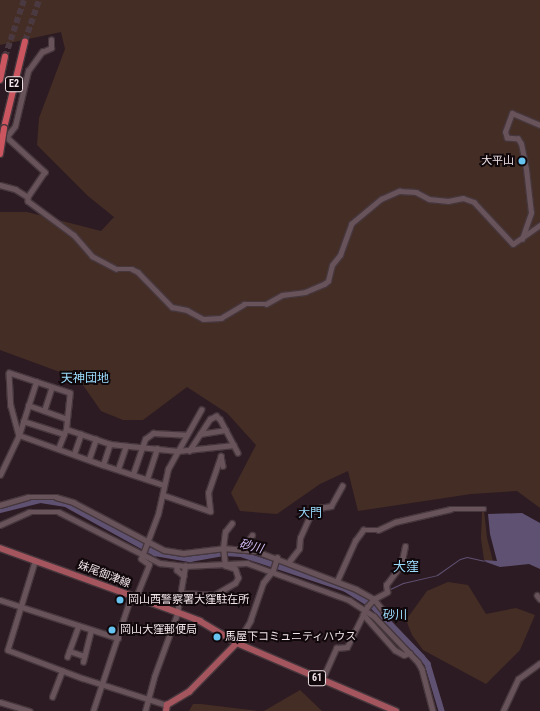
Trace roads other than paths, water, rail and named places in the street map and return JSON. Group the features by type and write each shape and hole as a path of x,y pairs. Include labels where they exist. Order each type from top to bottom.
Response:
{"highway":[{"name":"E2","path":"0,154 2,129 25,41"},
{"name":"E2","path":"0,80 5,57"}],"main road":[{"name":"妹尾御津線","path":"0,548 35,562 91,579 200,621 237,643 396,711"},
{"path":"166,708 189,692 237,643"}],"street":[{"path":"8,135 15,126 28,71 42,52 51,48 51,40"},
{"path":"522,239 530,213 526,169 521,144 518,139 507,138 505,132 512,113 540,125"},
{"path":"2,129 45,172 28,197"},
{"path":"0,185 15,188 28,197 28,201 74,235 92,256 116,269 132,269 138,272 172,307 187,310 203,319 221,318 244,304 266,304 282,296 304,292 324,284 328,281 332,265 340,255 351,224 381,200 399,191 416,192 436,200 468,200 480,207 513,244 540,225"},
{"path":"19,436 10,406 9,373 70,393 65,432 58,449"},
{"path":"0,475 19,436 36,382"},
{"path":"44,411 52,387"},
{"path":"28,406 67,419"},
{"path":"93,711 104,685 118,638 134,596 149,565 141,560 142,554 148,543 163,495 168,469 186,435 202,410"},
{"path":"189,451 214,416 219,417 238,453"},
{"path":"24,421 65,432 81,434 110,444 142,448 189,451 234,445"},
{"path":"200,434 226,430"},
{"path":"133,474 145,439 152,433 186,435"},
{"path":"74,454 81,434"},
{"path":"19,436 164,485"},
{"path":"88,459 96,439"},
{"path":"104,464 110,444"},
{"path":"118,469 126,446"},
{"path":"147,479 157,449"},
{"path":"163,495 210,511 208,493 221,456 223,466"},
{"path":"288,563 299,549 300,538 311,514 320,508 332,506 342,486"},
{"path":"0,505 28,497 56,497 73,502 148,543 180,553 223,549 242,549 277,559 338,581 374,600 386,614"},
{"path":"338,581 355,541 363,530 378,530 395,522 451,509 484,509"},
{"path":"0,524 29,512 59,512 142,554 177,566 224,561 247,563 273,569 366,608 410,653 422,669 433,711"},
{"path":"181,593 214,595 232,585 238,578 235,569 226,567 224,561 223,549 225,532 232,523"},
{"path":"242,549 252,535"},
{"path":"322,680 336,648 348,647 366,608 374,600 386,592 386,585 401,565 405,546"},
{"path":"237,643 250,621 263,583 273,569 277,559"},
{"path":"35,562 8,650 62,671 149,699 166,708"},
{"path":"177,566 177,570 184,576"},
{"path":"145,711 154,677 177,612 185,566"},
{"path":"0,600 118,638"},
{"path":"363,614 395,650 404,655 410,653"},
{"path":"78,626 68,654 84,656"},
{"path":"83,662 91,630"},
{"path":"503,711 518,679 540,663"},
{"path":"52,697 62,671"},
{"path":"0,702 30,711"}],"waterway":[{"name":"砂川","path":"0,510 41,500 66,504 155,553 190,559 224,553 241,554 346,589 373,606 428,664 442,711"},
{"path":"388,590 403,583 437,575 460,559 467,557 484,561"}],"tunnel":[{"path":"5,57 24,0"},
{"path":"25,41 39,0"}],"place":[{"name":"大平山","path":"522,161"},
{"name":"岡山西警察署大窪駐在所","path":"120,600"},
{"name":"岡山大窪郵便局","path":"112,630"},
{"name":"馬屋下コミュニティハウス","path":"217,637"}],"district":[{"name":"天神団地","path":"85,379"},
{"name":"大門","path":"310,514"},
{"name":"大窪","path":"406,567"},
{"name":"砂川","path":"395,616"}]}
